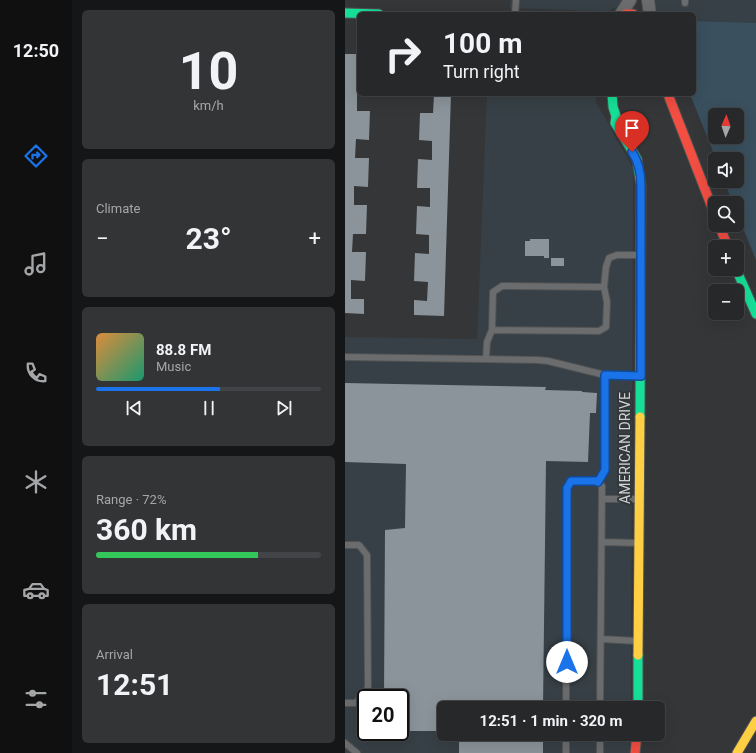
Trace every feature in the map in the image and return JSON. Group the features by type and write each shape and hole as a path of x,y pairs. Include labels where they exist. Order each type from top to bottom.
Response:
{"main road":[{"path":"345,13 357,13"},
{"name":"AMERICAN DRIVE","path":"612,96 613,107 616,116 615,123 637,159 641,186 638,701"},
{"path":"667,96 708,198"},
{"name":"AMERICAN DRIVE","path":"606,115 609,121 615,123"},
{"path":"739,276 756,314"},
{"path":"737,753 756,721"},
{"path":"635,753 636,741"}],"street":[{"path":"622,12 630,0"},
{"path":"648,0 650,12"}],"lane":[{"path":"515,12 517,0"},
{"path":"492,330 599,330 606,327 607,302 604,287 605,267 609,258 617,255 641,255"},
{"path":"486,359 487,342 492,330 493,292 502,286 604,287"},
{"path":"345,357 548,361 605,375 641,376"},
{"path":"598,482 605,470 605,375"},
{"path":"566,701 567,488 571,481 596,481 602,486 601,701"},
{"path":"602,499 639,500"},
{"path":"602,542 639,543"},
{"path":"345,545 359,546 367,555 368,688 356,703 345,703"},
{"path":"601,639 638,641"},
{"path":"566,741 566,753"},
{"path":"600,741 600,753"},
{"path":"345,742 357,753"}],"shaded area":[{"path":"510,0 624,0 617,7 608,11 597,11 510,8"},
{"path":"655,0 756,0 756,23 696,21 696,12 658,12"},
{"path":"696,21 756,23 756,260 744,230 744,196 730,196 727,188 744,188 744,152 713,152 710,144 744,144 744,108 708,108 708,139 691,96 696,96"},
{"path":"487,96 595,96 596,102 633,168 631,701 437,701 437,741 630,741 629,753 345,753 345,337 477,339"}],"building":[{"path":"345,54 357,54 357,111 370,111 369,140 356,139 355,158 369,158 368,187 354,186 354,205 367,205 366,234 353,234 352,252 366,252 365,281 351,280 351,299 364,299 364,314 345,313"},
{"path":"434,96 451,96 444,316 414,315 414,300 427,301 428,282 414,281 415,253 429,254 429,235 416,234 417,206 430,207 430,188 417,188 418,159 432,160 432,141 419,140 420,113 433,113"},
{"path":"530,239 549,239 549,258 544,258 544,256 525,256 525,241 530,241"},
{"path":"551,258 564,258 564,266 551,266"},
{"path":"345,383 546,387 545,390 597,393 596,413 590,413 588,462 546,461 543,701 437,701 437,731 409,731 409,689 384,689 385,530 405,528 406,464 345,462"},
{"path":"459,741 543,741 543,753 459,753"}],"traffic: fast":[{"path":"345,13 357,13"},
{"path":"612,96 613,107 616,116 615,123 637,159 641,186 640,417"},
{"path":"739,276 756,314"},
{"path":"638,655 638,701"}],"traffic: slow":[{"path":"638,655 640,417"},
{"path":"737,753 756,721"}],"traffic: jam":[{"path":"669,96 708,197"},
{"path":"722,232 725,240"},
{"path":"635,753 636,741"}],"route":[{"path":"567,662 567,488 571,481 598,482 605,470 605,375 641,376 641,177 637,159 632,152"}]}
